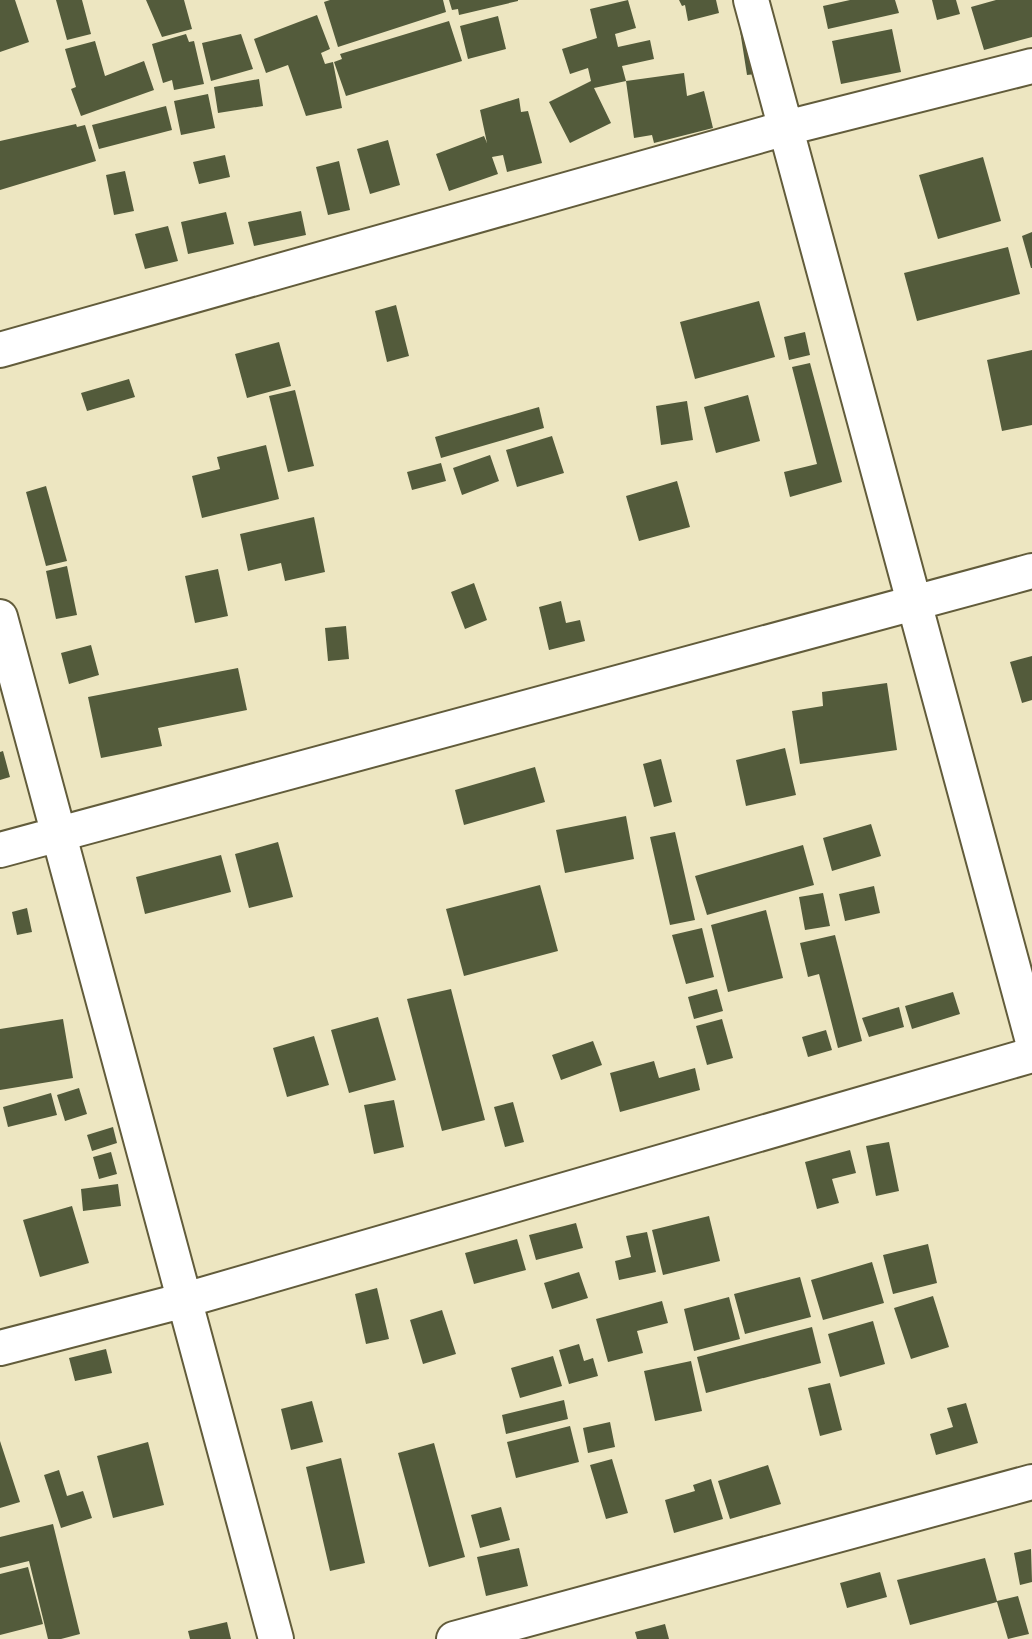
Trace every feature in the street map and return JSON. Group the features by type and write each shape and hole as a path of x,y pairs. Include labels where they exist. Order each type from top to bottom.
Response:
{"street":[{"path":"751,0 1032,1038"},
{"path":"0,350 786,128 1032,66"},
{"path":"0,850 1032,571"},
{"path":"0,617 276,1639"},
{"path":"0,1348 185,1300 1032,1055"},
{"path":"454,1639 1032,1482"}],"building":[{"path":"0,0 15,0 29,42 0,52"},
{"path":"56,0 82,0 91,34 67,40"},
{"path":"146,0 184,0 192,29 162,37"},
{"path":"443,0 446,12 338,47 324,2"},
{"path":"449,0 518,1 459,15 458,9 452,10"},
{"path":"628,0 636,28 615,34 618,47 650,40 654,59 622,66 626,81 594,88 611,123 570,143 549,102 591,81 588,68 570,74 562,49 597,38 590,9"},
{"path":"679,0 716,0 719,13 688,21 685,5 682,6"},
{"path":"850,0 895,0 899,13 828,29 823,6"},
{"path":"932,0 956,0 960,14 937,20"},
{"path":"996,0 1032,0 1032,37 984,50 971,7"},
{"path":"317,15 330,49 321,53 325,64 333,62 342,108 306,116 288,65 266,73 254,39"},
{"path":"498,16 506,49 468,59 460,26"},
{"path":"449,21 462,61 346,96 334,62 342,59 340,54"},
{"path":"756,22 764,73 747,75 739,24"},
{"path":"892,29 901,72 841,84 832,41"},
{"path":"186,34 189,42 194,41 204,84 174,90 172,80 163,83 152,44"},
{"path":"241,34 253,69 211,81 202,43"},
{"path":"95,41 105,76 144,61 154,90 81,116 71,89 76,87 65,49"},
{"path":"684,73 687,96 704,91 713,128 654,143 652,135 634,138 626,81"},
{"path":"259,79 263,106 218,113 214,87"},
{"path":"208,94 215,128 181,135 174,101"},
{"path":"519,98 521,112 528,111 542,163 507,172 503,155 492,157 498,174 449,191 436,154 484,136 487,143 480,110"},
{"path":"166,106 172,130 99,149 92,125"},
{"path":"76,124 77,127 85,125 96,161 0,190 0,141"},
{"path":"388,140 400,185 370,194 357,149"},
{"path":"225,155 230,177 199,184 193,162"},
{"path":"983,157 1001,221 938,239 919,175"},
{"path":"339,161 350,210 328,215 316,167"},
{"path":"125,171 134,211 114,215 106,175"},
{"path":"301,211 306,235 254,246 248,222"},
{"path":"226,212 234,244 188,254 181,222"},
{"path":"168,226 178,261 145,269 135,234"},
{"path":"1032,232 1032,268 1031,268 1022,236"},
{"path":"1008,247 1020,294 917,321 904,273"},
{"path":"759,301 775,357 695,379 680,322"},
{"path":"396,305 409,356 387,362 375,311"},
{"path":"805,332 810,355 789,360 784,337"},
{"path":"279,342 291,386 247,398 235,354"},
{"path":"1032,350 1032,425 1002,431 987,360"},
{"path":"810,363 842,482 790,497 784,472 817,464 792,367"},
{"path":"129,379 135,397 87,411 81,393"},
{"path":"295,390 314,466 288,472 269,396"},
{"path":"748,395 760,441 716,453 704,407"},
{"path":"687,401 693,440 661,445 656,406"},
{"path":"539,407 544,428 441,458 435,437"},
{"path":"552,436 564,473 517,487 506,450"},
{"path":"266,445 279,499 202,518 192,476 220,469 217,457"},
{"path":"490,455 499,481 462,495 453,468"},
{"path":"441,463 446,481 412,490 407,472"},
{"path":"677,481 690,527 639,541 626,496"},
{"path":"46,486 67,561 46,566 26,492"},
{"path":"314,517 325,572 285,581 281,563 248,571 240,534"},
{"path":"67,566 77,615 56,619 46,571"},
{"path":"218,569 228,616 195,623 185,576"},
{"path":"474,583 487,620 465,629 451,592"},
{"path":"561,601 566,623 580,620 585,641 549,650 539,607"},
{"path":"346,626 349,659 328,661 325,628"},
{"path":"91,645 99,675 69,684 61,653"},
{"path":"1032,656 1032,700 1022,703 1010,662"},
{"path":"238,668 247,710 158,728 162,746 101,758 88,697"},
{"path":"887,683 897,750 800,764 792,711 823,706 822,692"},
{"path":"785,748 796,795 746,806 736,760"},
{"path":"3,751 10,777 0,780 0,752"},
{"path":"661,759 672,802 654,807 643,764"},
{"path":"535,767 545,802 464,825 455,790"},
{"path":"626,816 634,859 565,873 556,830"},
{"path":"871,824 881,856 832,871 823,838"},
{"path":"675,832 695,920 670,925 650,837"},
{"path":"278,842 293,897 249,908 235,854"},
{"path":"803,845 814,885 707,915 695,876"},
{"path":"221,855 231,892 145,914 136,877"},
{"path":"540,885 558,951 464,976 446,909"},
{"path":"874,886 880,913 845,921 839,894"},
{"path":"823,893 830,926 805,930 799,897"},
{"path":"27,908 32,932 17,935 12,912"},
{"path":"766,910 783,978 728,992 711,925"},
{"path":"702,928 714,977 686,984 672,935"},
{"path":"835,935 862,1041 838,1048 819,974 808,977 800,943"},
{"path":"451,989 485,1120 442,1131 407,999"},
{"path":"717,989 723,1011 694,1019 688,997"},
{"path":"953,992 960,1014 912,1029 905,1006"},
{"path":"899,1007 904,1027 869,1037 862,1018"},
{"path":"378,1017 396,1080 349,1093 331,1030"},
{"path":"63,1019 73,1078 0,1090 0,1029"},
{"path":"722,1019 733,1058 707,1065 696,1026"},
{"path":"826,1030 832,1050 808,1057 802,1037"},
{"path":"314,1036 329,1085 287,1097 273,1048"},
{"path":"593,1041 602,1065 561,1080 552,1055"},
{"path":"654,1061 659,1078 695,1068 700,1090 620,1112 610,1073"},
{"path":"79,1088 87,1114 65,1121 57,1095"},
{"path":"51,1093 57,1115 8,1127 3,1107"},
{"path":"394,1100 404,1147 374,1154 364,1105"},
{"path":"513,1102 524,1142 505,1147 494,1107"},
{"path":"113,1127 117,1143 92,1151 87,1135"},
{"path":"889,1142 899,1191 876,1196 866,1146"},
{"path":"850,1150 856,1173 832,1179 839,1203 817,1209 805,1162"},
{"path":"111,1152 117,1174 99,1179 93,1157"},
{"path":"118,1184 121,1206 83,1211 81,1189"},
{"path":"72,1206 89,1263 40,1277 23,1220"},
{"path":"709,1216 720,1261 663,1275 652,1230"},
{"path":"576,1223 583,1248 536,1260 529,1235"},
{"path":"647,1232 656,1272 619,1280 615,1261 631,1257 626,1236"},
{"path":"517,1239 526,1270 474,1284 465,1253"},
{"path":"928,1244 937,1283 893,1294 883,1255"},
{"path":"872,1262 884,1303 823,1320 811,1280"},
{"path":"579,1272 588,1298 552,1309 544,1283"},
{"path":"800,1277 811,1317 745,1334 734,1294"},
{"path":"377,1288 389,1339 366,1344 355,1294"},
{"path":"933,1296 949,1347 911,1359 894,1308"},
{"path":"729,1297 740,1339 694,1351 684,1309"},
{"path":"662,1301 668,1323 637,1331 643,1353 608,1362 596,1319"},
{"path":"442,1310 456,1354 423,1364 410,1320"},
{"path":"873,1321 885,1364 840,1377 828,1334"},
{"path":"812,1327 821,1363 706,1393 697,1357"},
{"path":"579,1344 584,1361 593,1358 598,1376 569,1384 559,1350"},
{"path":"106,1349 112,1373 75,1381 69,1358"},
{"path":"553,1356 562,1386 520,1398 511,1368"},
{"path":"691,1361 702,1411 655,1421 644,1371"},
{"path":"830,1383 842,1430 820,1436 808,1388"},
{"path":"564,1400 568,1419 506,1434 502,1415"},
{"path":"312,1401 323,1442 291,1450 281,1409"},
{"path":"966,1403 978,1443 936,1455 930,1434 953,1427 947,1408"},
{"path":"610,1422 615,1447 588,1453 583,1428"},
{"path":"570,1426 579,1462 516,1478 507,1442"},
{"path":"0,1441 20,1502 0,1508"},
{"path":"148,1442 164,1505 113,1518 97,1456"},
{"path":"434,1443 465,1557 429,1567 398,1453"},
{"path":"341,1458 365,1563 330,1571 306,1467"},
{"path":"612,1459 628,1513 606,1519 590,1465"},
{"path":"768,1465 781,1504 730,1519 718,1481"},
{"path":"59,1470 67,1496 83,1491 92,1518 61,1528 44,1475"},
{"path":"711,1479 723,1519 674,1533 665,1500 695,1491 693,1485"},
{"path":"501,1507 510,1540 480,1548 471,1515"},
{"path":"53,1524 80,1634 61,1639 48,1639 29,1561 0,1568 0,1537"},
{"path":"519,1548 528,1586 486,1596 477,1557"},
{"path":"1031,1549 1032,1582 1020,1585 1014,1553"},
{"path":"985,1558 997,1601 1018,1596 1029,1634 1008,1639 997,1602 910,1625 897,1580"},
{"path":"28,1567 43,1624 0,1635 0,1574"},
{"path":"880,1572 887,1597 847,1608 840,1583"},
{"path":"227,1622 231,1639 190,1639 188,1631"},
{"path":"665,1624 669,1639 637,1639 635,1632"}]}
